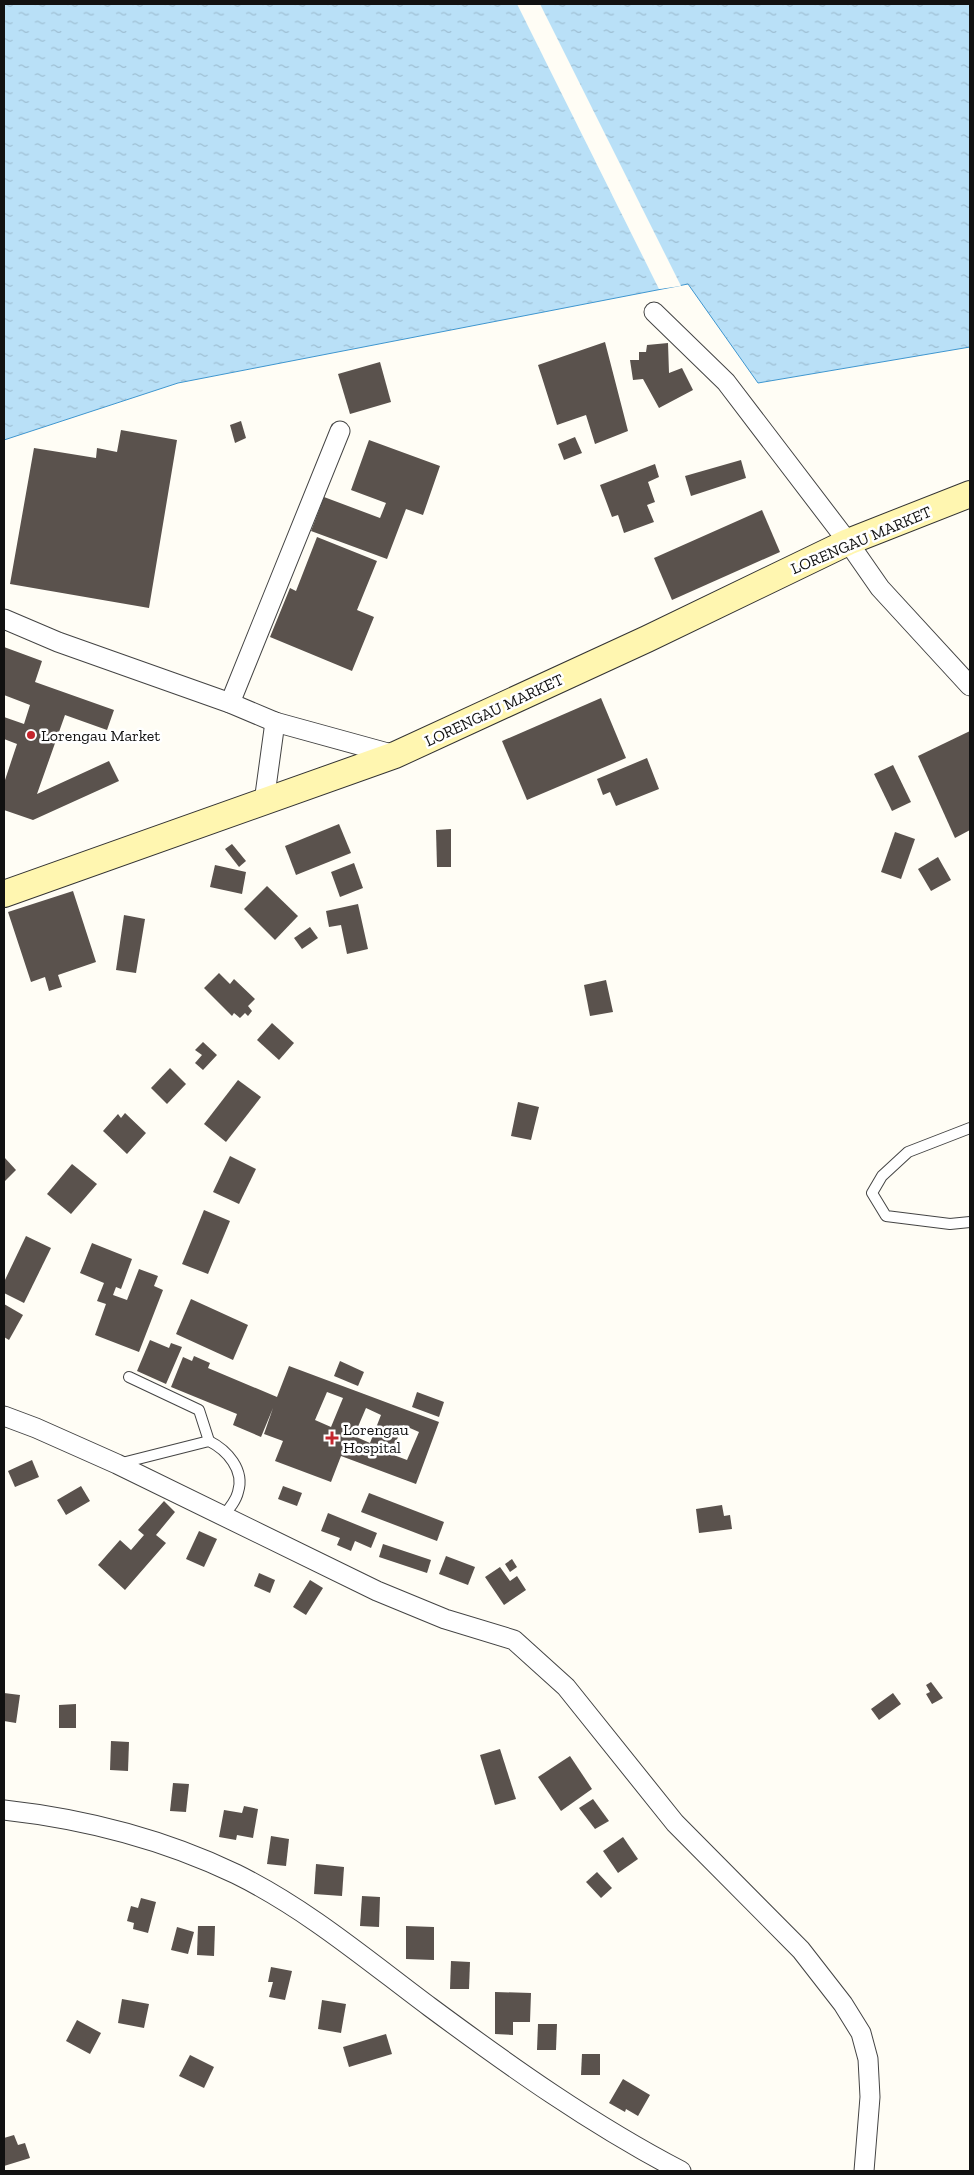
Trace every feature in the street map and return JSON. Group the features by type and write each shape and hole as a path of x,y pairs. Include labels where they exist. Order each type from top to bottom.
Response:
{"main road":[{"name":"LORENGAU MARKET","path":"4,894 395,755 638,643 848,542 970,494"}],"street":[{"path":"654,312 726,382 848,542 880,588 970,686"},
{"path":"230,703 340,431"},
{"path":"4,619 58,642 230,703 275,722 395,755"},
{"path":"264,802 275,722"},
{"path":"4,1416 117,1464 377,1591 446,1619 514,1640 566,1687 675,1823 801,1950 843,2004 861,2033 868,2059 870,2097 864,2171"},
{"path":"4,1810 41,1814 125,1832 180,1849 237,1875 306,1914 516,2071 637,2148 681,2171"}],"lane":[{"path":"970,1128 908,1152 882,1176 872,1193 886,1216 950,1224 970,1222"},
{"path":"129,1377 198,1410 209,1442"},
{"path":"117,1464 209,1442 221,1447 229,1455 239,1476 240,1486 238,1495 224,1516"}],"water":[{"path":"4,4 970,4 970,347 758,383 688,284 178,383 4,440"}],"pier":[{"path":"517,4 540,4 681,286 659,289"}],"building":[{"path":"605,342 628,431 595,444 586,415 557,425 538,365"},
{"path":"668,343 669,373 682,368 693,390 659,408 643,379 633,380 630,360 639,360 639,352 646,352 647,345"},
{"path":"380,362 391,402 350,414 338,374"},
{"path":"241,421 246,438 235,443 230,425"},
{"path":"121,430 177,440 149,608 10,584 34,448 96,458 97,448 117,452"},
{"path":"575,437 582,453 564,460 558,444"},
{"path":"369,440 440,466 423,515 406,509 387,559 311,531 324,497 380,518 386,503 351,490"},
{"path":"741,460 746,478 691,496 685,476"},
{"path":"655,464 659,477 648,482 655,502 647,505 654,522 624,533 618,515 612,517 600,485"},
{"path":"762,510 780,552 672,600 654,558"},
{"path":"317,537 377,561 357,610 374,617 352,671 270,637 290,588 296,591"},
{"name":"Lorengau Market","path":"4,647 42,661 35,682 114,710 107,730 65,715 37,794 109,761 119,781 33,820 4,810 4,783 17,744 4,739 4,717 24,724 30,705 4,695"},
{"path":"601,698 626,758 527,800 502,741"},
{"path":"970,731 970,830 955,838 918,756"},
{"path":"647,758 659,789 616,806 610,792 603,795 597,779"},
{"path":"893,765 911,802 892,811 874,774"},
{"path":"339,824 351,853 296,875 285,846"},
{"path":"451,829 451,867 437,867 436,830"},
{"path":"895,832 915,839 901,879 881,872"},
{"path":"232,844 246,861 239,867 225,849"},
{"path":"938,857 951,880 931,891 918,869"},
{"path":"354,863 363,888 340,897 331,872"},
{"path":"215,865 246,872 242,894 210,887"},
{"path":"267,886 298,916 275,940 244,909"},
{"path":"73,891 96,962 58,975 62,987 49,991 45,977 31,982 8,912"},
{"path":"358,904 368,949 347,954 341,925 329,927 326,911"},
{"path":"124,915 145,919 136,973 116,970"},
{"path":"310,927 318,938 302,949 294,938"},
{"path":"219,973 230,984 234,979 255,999 248,1006 252,1011 248,1016 245,1013 240,1018 234,1013 232,1016 204,988"},
{"path":"606,980 613,1012 590,1016 584,985"},
{"path":"272,1023 294,1043 279,1060 257,1040"},
{"path":"203,1042 217,1055 203,1070 195,1063 202,1055 195,1050"},
{"path":"170,1068 186,1084 167,1104 151,1088"},
{"path":"238,1080 261,1097 226,1142 204,1124"},
{"path":"518,1102 539,1107 531,1140 511,1136"},
{"path":"125,1113 146,1133 127,1154 103,1131 118,1114 121,1118"},
{"path":"230,1156 256,1169 239,1204 213,1192"},
{"path":"4,1157 16,1170 4,1182"},
{"path":"72,1164 97,1184 71,1214 47,1194"},
{"path":"204,1210 230,1221 208,1274 182,1264"},
{"path":"26,1236 51,1248 24,1303 4,1293 4,1282"},
{"path":"92,1243 132,1259 121,1289 116,1287 113,1295 127,1300 139,1269 158,1276 154,1286 163,1290 139,1352 95,1335 106,1304 97,1301 104,1283 80,1273"},
{"path":"191,1299 248,1325 233,1360 176,1334"},
{"path":"4,1304 23,1315 9,1340 4,1337"},
{"path":"150,1340 169,1348 171,1343 182,1347 166,1384 137,1371"},
{"path":"194,1356 210,1363 208,1368 277,1397 289,1366 439,1422 416,1484 341,1456 331,1482 275,1461 283,1441 264,1434 273,1408 261,1437 233,1425 237,1414 171,1387 183,1357 192,1361","holes":["327,1392 343,1398 331,1427 315,1420","366,1408 381,1415 370,1443 354,1436","403,1425 419,1432 407,1460 391,1454"]},
{"path":"340,1361 364,1372 358,1386 334,1376"},
{"path":"417,1392 444,1402 439,1417 412,1407"},
{"path":"32,1460 39,1477 15,1487 8,1471"},
{"path":"81,1486 90,1501 66,1515 57,1500"},
{"path":"283,1486 302,1493 297,1506 278,1499"},
{"path":"369,1493 444,1522 437,1541 361,1512"},
{"path":"164,1501 175,1512 156,1535 166,1543 125,1590 98,1565 120,1540 131,1550 144,1535 138,1530"},
{"path":"722,1505 724,1516 730,1515 732,1529 699,1533 696,1509"},
{"path":"328,1513 377,1533 371,1548 355,1541 351,1551 337,1545 340,1538 321,1531"},
{"path":"199,1531 217,1539 204,1567 186,1559"},
{"path":"383,1544 431,1560 427,1573 379,1557"},
{"path":"446,1556 475,1567 468,1585 439,1574"},
{"path":"512,1559 517,1567 510,1572 505,1564"},
{"path":"500,1567 510,1581 517,1576 526,1590 504,1605 485,1577"},
{"path":"259,1573 275,1580 270,1593 254,1586"},
{"path":"310,1580 323,1588 306,1615 293,1607"},
{"path":"931,1682 943,1698 932,1704 926,1694 930,1692 926,1685"},
{"path":"4,1693 20,1695 16,1723 4,1721"},
{"path":"893,1693 901,1704 879,1720 871,1709"},
{"path":"76,1704 76,1728 59,1728 59,1705"},
{"path":"111,1741 129,1742 128,1771 110,1770"},
{"path":"500,1749 516,1799 495,1805 480,1755"},
{"path":"570,1756 592,1789 561,1811 538,1777"},
{"path":"173,1783 189,1784 186,1812 170,1811"},
{"path":"593,1799 609,1821 595,1829 579,1808"},
{"path":"244,1806 258,1809 253,1838 237,1835 236,1840 219,1837 224,1810 242,1813"},
{"path":"271,1836 289,1839 286,1866 267,1864"},
{"path":"623,1837 638,1859 618,1873 603,1851"},
{"path":"316,1864 344,1867 342,1896 314,1894"},
{"path":"597,1872 612,1888 601,1898 586,1882"},
{"path":"362,1896 380,1897 379,1927 360,1926"},
{"path":"141,1898 156,1902 148,1933 133,1929 134,1923 127,1921 131,1906 138,1908"},
{"path":"198,1926 215,1926 214,1956 197,1955"},
{"path":"406,1926 434,1927 434,1960 406,1959"},
{"path":"177,1927 194,1932 188,1954 171,1950"},
{"path":"451,1961 470,1962 469,1989 450,1989"},
{"path":"271,1967 292,1971 285,2000 269,1997 273,1982 268,1982"},
{"path":"495,1992 531,1993 530,2022 513,2022 513,2035 495,2034"},
{"path":"122,1999 149,2004 144,2028 118,2023"},
{"path":"322,2000 346,2004 341,2033 318,2029"},
{"path":"77,2020 101,2033 90,2054 66,2041"},
{"path":"538,2024 557,2024 556,2050 537,2050"},
{"path":"386,2034 392,2054 349,2067 343,2047"},
{"path":"582,2054 600,2054 600,2075 581,2075"},
{"path":"190,2055 214,2067 204,2088 179,2076"},
{"path":"623,2079 650,2095 638,2116 626,2109 625,2112 609,2103"},
{"path":"14,2135 18,2145 25,2143 30,2158 4,2166 4,2138"}],"place":[{"name":"Lorengau Market","path":"31,735"},
{"name":"Lorengau Hospital","path":"332,1438"}]}
